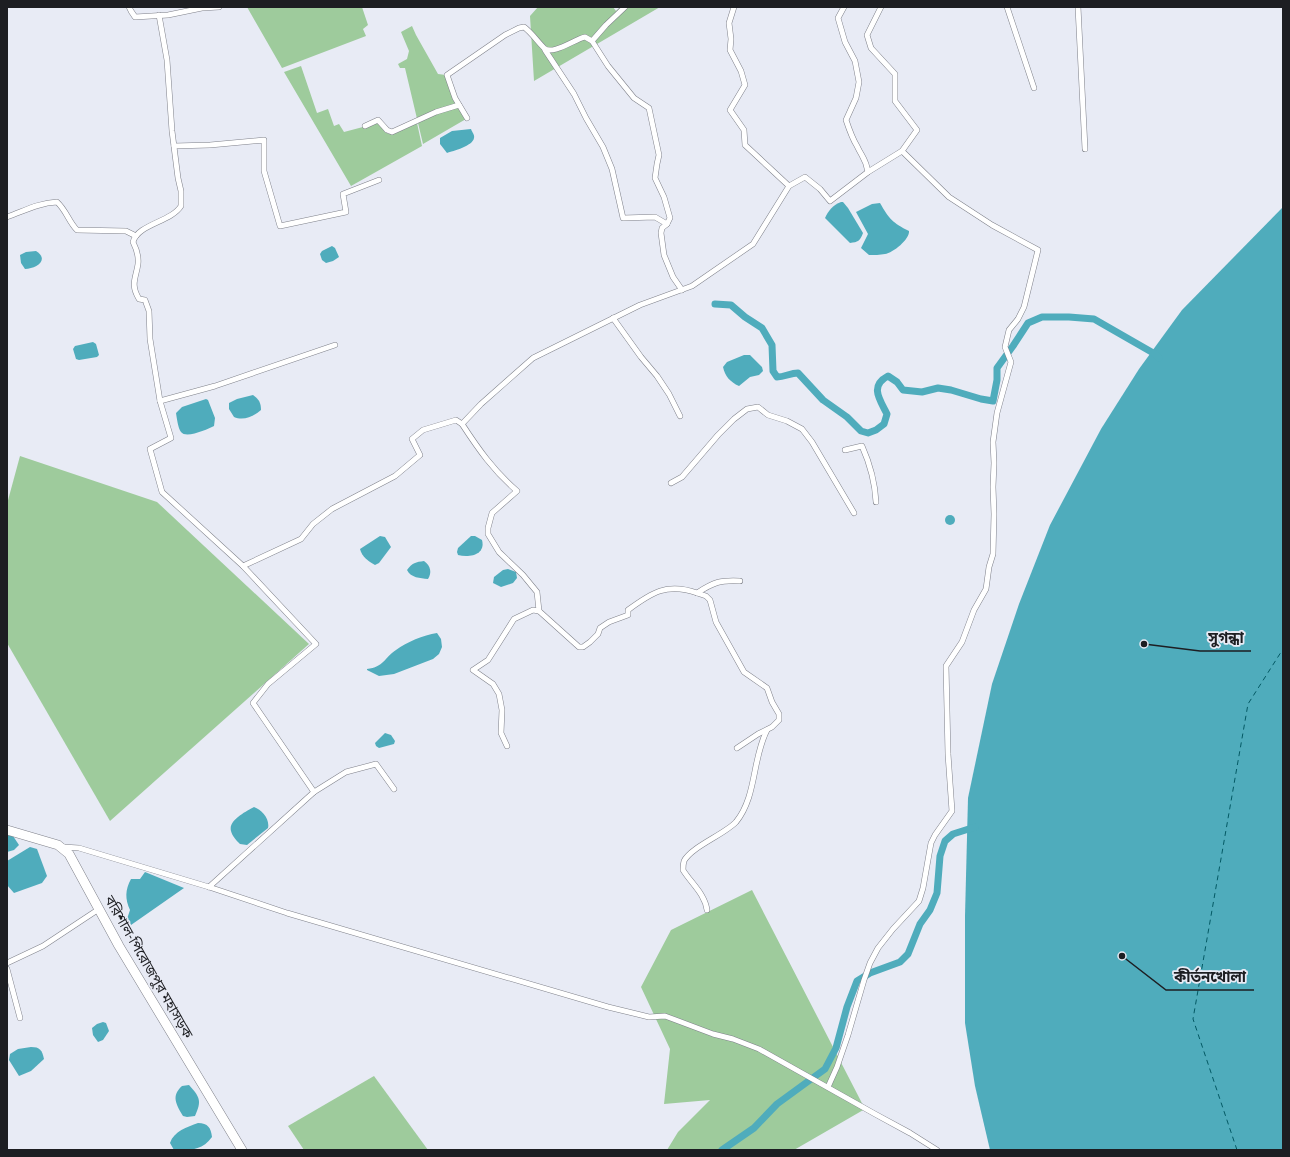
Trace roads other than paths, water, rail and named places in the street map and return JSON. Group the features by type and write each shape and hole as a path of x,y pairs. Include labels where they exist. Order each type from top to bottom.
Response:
{"highway":[{"path":"7,830 60,846"},
{"name":"বরিশাল-পিরোজপুর মহাসড়ক","path":"60,846 69,854 119,946 242,1150"}],"street":[{"path":"129,7 135,17 168,15 202,8 219,7"},
{"path":"592,41 625,7"},
{"path":"734,7 729,23 731,39 730,50 741,71 745,85 730,110 744,130 745,145 789,186"},
{"path":"844,7 838,18 845,42 855,61 859,82 856,98 846,120 851,135 866,161 868,172"},
{"path":"462,424 481,404 533,358 640,305 692,286 753,244 789,186 805,178 820,189 830,201 868,172 902,151 917,130 895,101 896,74 871,48 867,35 881,7"},
{"path":"1007,7 1034,88"},
{"path":"1078,7 1085,149"},
{"path":"159,15 167,60 174,146 181,191 181,206 175,214 136,236 133,242 137,250 138,263 134,283 135,292 138,298 145,300 149,311 150,339 160,401 171,438 150,449 162,492 243,566 316,644 268,684 253,703 314,792"},
{"path":"467,118 455,98 447,75 518,28 524,27 545,50 574,94 603,147 612,169 623,218 655,217 667,224"},
{"path":"545,50 550,51 557,49 580,38 585,38 592,41 608,66 634,98 650,108 659,155 655,178 664,197 670,218 667,224 662,228 661,233 664,255 671,272 682,290"},
{"path":"365,126 378,120 387,130 392,132 436,112 459,105"},
{"path":"174,146 210,145 264,140 264,171 280,226 346,212 343,194 379,180"},
{"path":"828,1087 837,1067 848,1035 870,963 878,948 918,901 923,888 931,843 952,811 948,754 946,666 962,642 974,610 986,589 989,567 993,554 993,442 996,413 1011,362 1005,347 1009,330 1018,319 1024,307 1038,250 992,225 949,197 902,151"},
{"path":"7,217 30,207 45,203 57,202 77,230 126,231 136,236"},
{"path":"613,318 641,357 657,376 669,394 680,416"},
{"path":"160,401 215,386 335,345"},
{"path":"670,483 682,477 718,435 734,419 747,409 758,407 768,415 787,421 802,429 812,442 854,513"},
{"path":"243,566 301,539 313,524 332,509 395,476 420,455 412,439 423,430 456,420 462,424 481,454 517,491 492,513 489,520 488,534 499,552 523,575 537,592 540,611 566,637 579,647 583,647 598,634 600,628 609,622 628,615 628,610 649,595 664,590 684,588 706,596 710,600 716,622 744,672 767,688 772,702 779,714 779,720 767,730 758,734 737,748"},
{"path":"845,450 862,446 869,461 875,484 876,502"},
{"path":"697,593 710,584 724,580 740,581"},
{"path":"506,746 501,733 502,710 499,694 493,684 473,670 488,660 514,619 533,610 540,611"},
{"path":"707,910 704,897 688,879 683,870 685,860 694,851 734,824 743,813 749,799 760,749 767,730"},
{"path":"209,887 314,792 346,772 376,764 394,790"},
{"path":"60,846 79,848 209,887 287,913 600,1005 649,1017 665,1016 713,1034 733,1039 759,1049 805,1074 910,1133 937,1150"},
{"path":"7,963 43,946 99,909"},
{"path":"7,969 20,1018"}],"water":[{"path":"471,129 474,138 473,141 467,146 447,153 440,144 440,138 452,131"},
{"path":"843,202 848,208 863,233 857,242 850,243 825,218 831,208"},
{"path":"880,203 889,217 899,226 909,231 909,234 904,242 892,251 883,254 869,255 861,248 868,234 856,212 872,204"},
{"path":"1283,207 1283,1150 990,1150 975,1086 965,1023 965,916 968,798 992,684 1019,604 1050,525 1101,429 1139,369 1182,310"},
{"path":"332,246 335,248 339,257 326,263 322,260 320,254 322,251"},
{"path":"36,251 40,254 42,261 37,266 25,269 21,263 20,255 26,252"},
{"path":"93,342 96,344 99,355 97,357 79,360 76,359 73,349 75,346"},
{"path":"744,355 750,355 762,367 763,371 759,375 750,377 739,386 728,378 723,367 727,362"},
{"path":"253,395 259,401 261,410 248,418 241,419 234,417 229,409 229,403 237,399"},
{"path":"206,399 208,400 215,418 214,426 192,434 184,434 181,432 176,413 182,407"},
{"path":"948,515 952,515 954,516 954,524 948,525 945,522 945,518"},
{"path":"380,536 385,537 391,547 379,563 375,565 362,554 360,549"},
{"path":"471,536 475,536 482,540 483,545 479,552 471,556 458,555 458,548"},
{"path":"424,561 430,570 428,579 413,576 407,570 414,563"},
{"path":"508,569 516,572 517,578 513,583 501,587 493,583 494,577 503,570"},
{"path":"437,633 441,639 442,647 439,654 433,659 394,674 379,676 367,670 380,664 405,644 415,639"},
{"path":"385,733 391,735 395,741 394,744 379,748 375,743"},
{"path":"254,807 260,810 267,818 268,828 247,845 240,844 232,835 232,823 243,813"},
{"path":"7,835 13,836 19,845 14,850 7,852"},
{"path":"30,847 37,849 47,876 42,883 14,893 7,885 7,861"},
{"path":"145,872 184,888 131,925 128,923 127,919 130,910 127,902 128,887 131,879 140,879"},
{"path":"103,1022 106,1023 109,1031 103,1040 98,1042 93,1035 92,1028"},
{"path":"31,1047 40,1050 44,1059 31,1071 19,1076 9,1060 10,1054 18,1049"},
{"path":"189,1085 198,1096 199,1107 195,1116 187,1117 183,1116 180,1112 176,1097 182,1086"},
{"path":"198,1123 207,1125 210,1129 212,1137 208,1142 195,1149 174,1150 170,1143 175,1135 181,1130"}],"waterway":[{"path":"715,304 731,305 745,317 762,328 772,345 773,371 777,377 798,373 823,400 847,417 861,431 868,433 876,430 884,424 887,414 879,398 877,389 882,380 888,376 897,382 903,390 922,392 938,388 993,401 997,380 997,368 1028,323 1042,317 1094,319 1155,354 1159,358"},
{"path":"722,1150 754,1128 777,1104 825,1069 836,1048 847,1007 857,981 870,973 900,962 908,954 920,924 930,910 937,893 940,856 945,841 953,834 975,827"}],"place":[{"name":"সুগন্ধা","path":"1144,644"},
{"name":"কীর্তনখোলা","path":"1122,956"}]}
